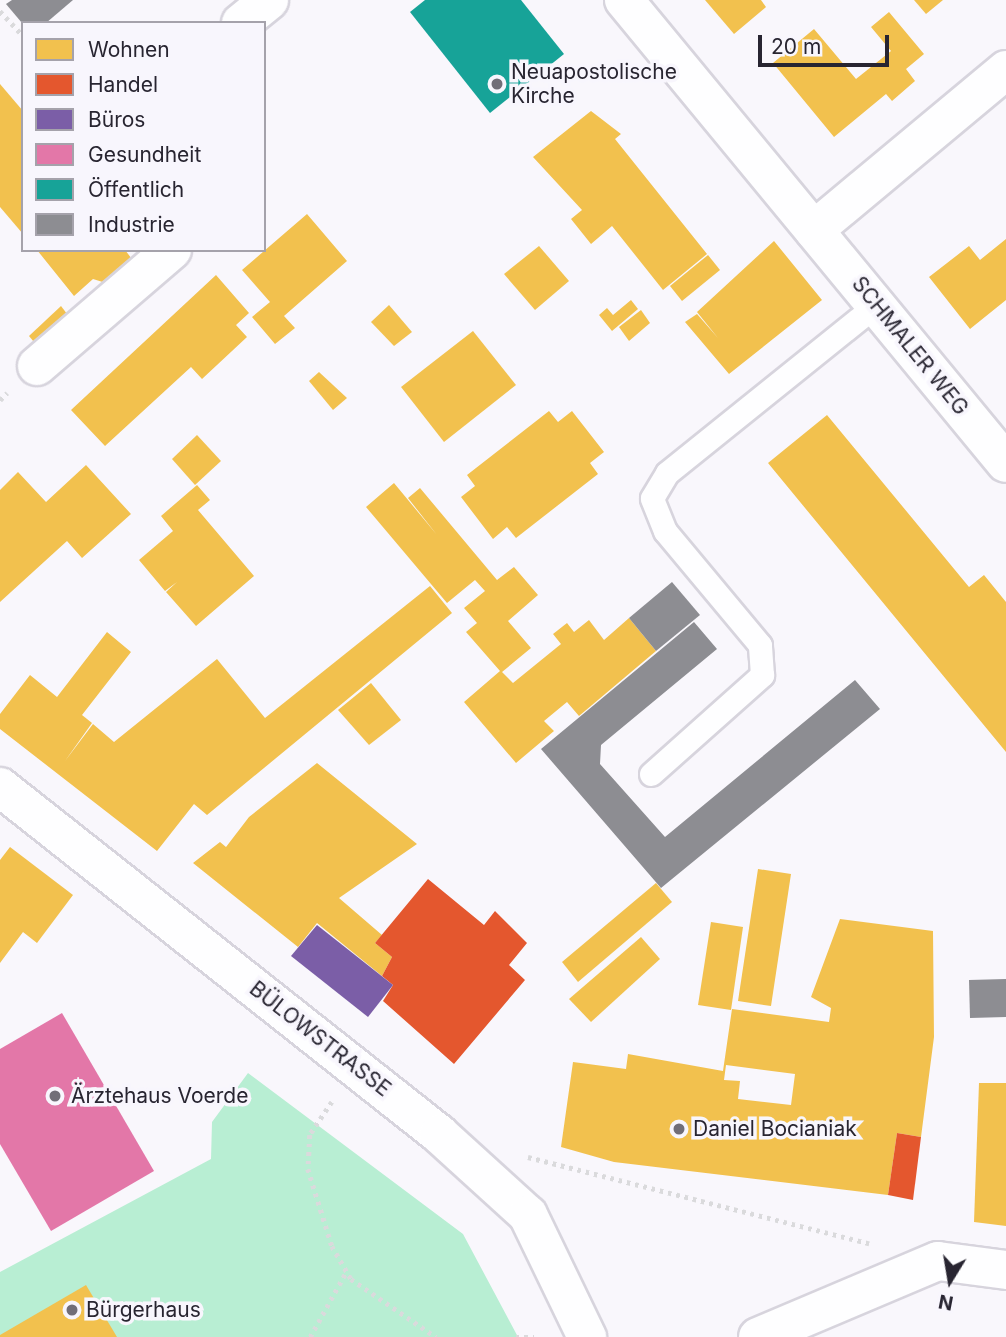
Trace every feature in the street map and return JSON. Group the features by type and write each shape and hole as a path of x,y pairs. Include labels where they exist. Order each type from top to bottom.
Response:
{"street":[{"path":"243,21 269,0"},
{"name":"SCHMALER WEG","path":"624,0 1006,463"},
{"path":"814,230 1006,70"},
{"path":"37,366 170,252"},
{"name":"BÜLOWSTRASSE","path":"0,787 355,1067 528,1214 587,1337"},
{"path":"758,1337 937,1261 1006,1270"}],"lane":[{"path":"651,774 762,675 761,645 665,531 652,498 667,473 877,304"}],"path":[{"path":"0,11 21,34"},
{"path":"355,1067 310,1135 308,1169 332,1246 347,1271 396,1314 436,1337"},
{"path":"520,1155 937,1261"},
{"path":"310,1337 347,1271"},
{"path":"516,1337 534,1337"}],"green space":[{"path":"248,1073 463,1234 518,1337 0,1337 0,1272 211,1159 212,1122"}],"building: Wohnen":[{"path":"705,0 761,0 766,7 734,34"},
{"path":"914,0 943,0 926,14"},
{"path":"889,12 924,54 906,69 915,81 892,101 886,94 834,137 773,63 814,29 856,79 891,51 871,27"},
{"path":"0,84 21,109 21,232 0,207"},
{"path":"591,111 621,134 615,139 707,254 663,290 612,226 591,244 571,219 582,210 533,157"},
{"path":"307,214 347,261 284,316 295,328 275,344 252,317 270,302 242,270"},
{"path":"1006,239 1006,300 970,329 929,277 969,246 980,260"},
{"path":"774,241 822,300 729,374 685,322 697,314 718,338 697,312"},
{"path":"539,246 569,281 535,310 504,274"},
{"path":"39,252 127,252 135,263 109,284 93,279 74,296"},
{"path":"708,255 720,270 682,301 670,286"},
{"path":"216,275 249,313 236,325 247,337 202,379 191,367 105,446 71,410"},
{"path":"631,300 638,309 612,331 599,315 607,308 613,315"},
{"path":"389,305 412,332 394,346 371,322"},
{"path":"61,306 74,323 43,353 29,336"},
{"path":"641,310 650,323 629,341 619,327"},
{"path":"473,331 516,385 444,442 401,387"},
{"path":"319,372 347,398 333,410 309,381"},
{"path":"549,411 558,422 572,411 604,452 590,463 598,474 516,538 507,527 493,539 461,497 475,486 467,475"},
{"path":"827,415 969,587 984,575 1006,602 1006,752 768,463"},
{"path":"197,435 221,461 195,485 172,459"},
{"path":"86,465 131,514 82,558 67,541 0,602 0,490 18,472 46,502"},
{"path":"394,483 437,535 408,498 420,488 497,580 514,567 538,595 508,621 531,648 502,672 513,683 561,644 553,634 567,623 574,632 589,620 604,640 629,618 656,651 579,716 567,702 544,721 554,731 516,763 464,702 500,671 466,632 477,623 464,608 485,591 475,580 447,603 366,507"},
{"path":"197,485 210,500 198,510 254,576 196,626 166,592 177,582 165,591 139,560 173,531 161,516"},
{"path":"430,586 452,613 207,815 194,804 157,851 0,729 0,714 30,675 57,697 107,632 131,652 82,715 92,723 65,761 93,724 114,742 217,659 265,718"},
{"path":"371,683 401,720 369,745 338,710"},
{"path":"317,763 417,844 339,898 382,935 375,943 392,957 382,976 317,923 298,947 193,863 220,842 226,847 249,817"},
{"path":"10,847 73,895 37,943 23,932 0,963 0,860"},
{"path":"758,869 791,874 771,1006 738,1001"},
{"path":"656,883 672,902 578,982 562,962"},
{"path":"840,919 933,931 934,1037 921,1137 897,1133 888,1195 614,1162 561,1147 573,1062 626,1069 628,1054 723,1071 732,1009 829,1022 831,1008 811,997","holes":["726,1065 795,1074 791,1105 738,1099 740,1081 724,1080"]},
{"path":"711,922 743,927 731,1010 698,1005"},
{"path":"641,937 660,959 591,1022 569,999"},
{"path":"979,1083 1006,1083 1006,1226 974,1222"},
{"name":"Bürgerhaus","path":"86,1285 117,1337 0,1337 0,1335"}],"building: Handel":[{"path":"428,879 484,925 495,911 527,943 509,965 525,980 454,1064 383,1001 393,985 382,976 392,957 375,943"},
{"path":"897,1133 921,1137 913,1200 888,1195"}],"building: Büros":[{"path":"317,925 393,985 368,1017 291,956"}],"building: Gesundheit":[{"name":"Ärztehaus Voerde","path":"62,1013 154,1171 51,1231 0,1144 0,1049"}],"building: Öffentlich":[{"name":"Neuapostolische Kirche","path":"425,0 521,0 564,54 490,113 410,12"}],"building: Industrie":[{"path":"12,0 73,0 48,21 21,22 6,4"},
{"path":"672,582 700,615 656,651 629,618"},
{"path":"694,622 717,649 601,745 600,764 665,837 855,680 880,709 661,888 541,749"},
{"path":"1006,979 1006,1017 970,1018 969,980"}],"place":[{"name":"Neuapostolische Kirche","path":"497,84"},
{"name":"Ärztehaus Voerde","path":"55,1096"},
{"name":"Daniel Bocianiak","path":"679,1129"},
{"name":"Bürgerhaus","path":"72,1310"}]}
